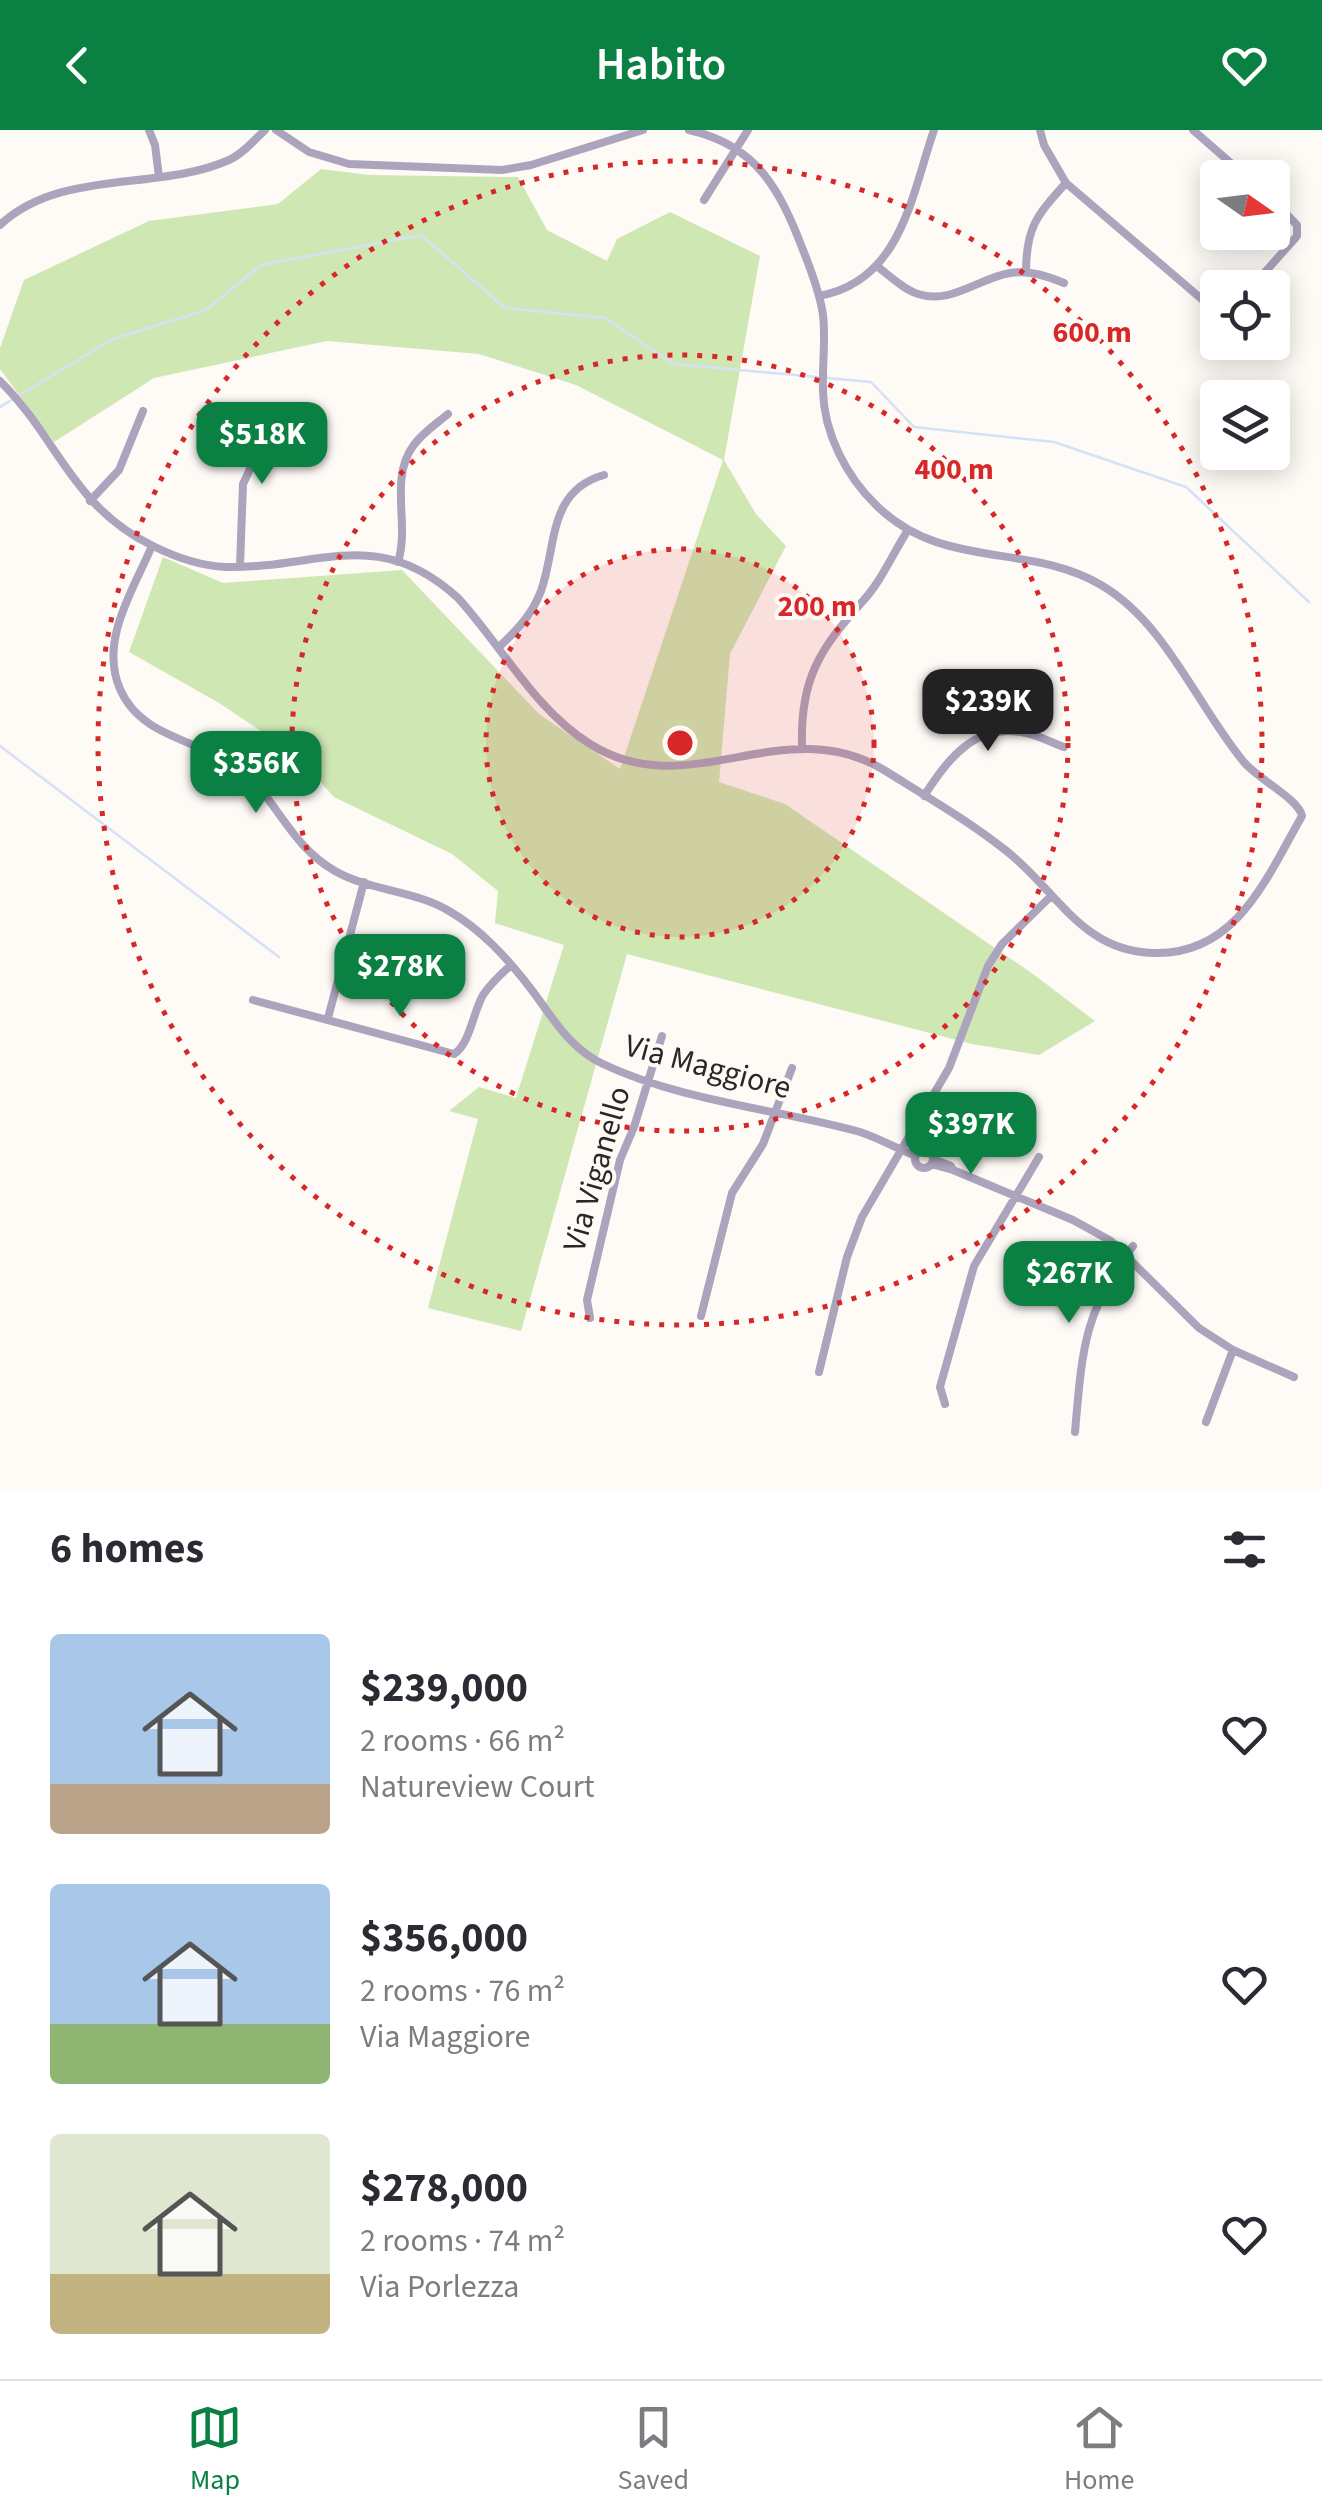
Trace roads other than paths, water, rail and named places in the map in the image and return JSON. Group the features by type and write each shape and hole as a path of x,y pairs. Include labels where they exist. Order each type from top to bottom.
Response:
{"street":[{"path":"149,130 159,177"},
{"path":"0,225 29,205 58,193 202,169 231,159 265,130"},
{"path":"276,130 309,152 349,164 502,170 532,166 643,130"},
{"path":"0,381 90,501 113,522 152,546 195,561 240,566 350,554 398,562 419,570 448,590 572,731 590,745 622,759 655,766 690,766 802,746 866,761 1003,848 1087,932 1116,946 1154,953 1202,944 1221,934 1245,912 1302,811 1243,761 1146,623 1110,590 1073,572 949,548 908,530 861,489 832,436 823,393 824,329 819,296 785,203 772,182 736,150 712,136 689,130"},
{"path":"704,200 748,130"},
{"path":"819,296 842,292 878,267 894,246 934,130"},
{"path":"1040,130 1044,145 1066,183 1200,297"},
{"path":"1193,130 1227,160"},
{"path":"1026,272 1029,230 1036,216 1066,183"},
{"path":"1290,217 1298,230 1290,244"},
{"path":"1267,270 1285,250"},
{"path":"878,267 918,294 945,297 1009,273 1026,272 1064,283"},
{"path":"240,566 242,484 280,407"},
{"path":"90,501 119,470 144,410"},
{"path":"398,562 404,534 400,488 404,465 418,441 448,414"},
{"path":"499,648 526,621 538,598 555,522 564,504 584,484 604,475"},
{"path":"802,746 802,713 814,663 843,621 863,601 908,530"},
{"name":"Via Maggiore","path":"152,546 114,640 114,671 126,700 153,728 238,768 302,847 335,871 422,897 484,934 512,964 559,1028 578,1048 602,1064 648,1082 860,1132 916,1156 919,1166 932,1161 1014,1195"},
{"path":"924,796 952,755 986,734 1025,732 1064,746"},
{"path":"328,1018 364,882"},
{"path":"819,1372 847,1256 868,1206 949,1068 988,966 1002,944 1050,897"},
{"path":"253,1000 454,1054 462,1049 476,1007 512,964"},
{"name":"Via Viganello","path":"590,1318 587,1300 620,1160 662,1036"},
{"path":"701,1316 732,1193 763,1144 792,1068"},
{"path":"944,1404 940,1387 974,1266 1038,1157"},
{"path":"1014,1195 1111,1240 1199,1328 1233,1350 1294,1376"},
{"path":"1075,1432 1088,1326 1111,1276 1133,1246"},
{"path":"1206,1422 1233,1350"}],"waterway":[{"path":"0,407 113,339 206,310 261,265 421,235 505,308 605,318 673,364 871,382 914,427 1054,442 1186,487 1309,602"},
{"path":"0,746 279,957"}]}
